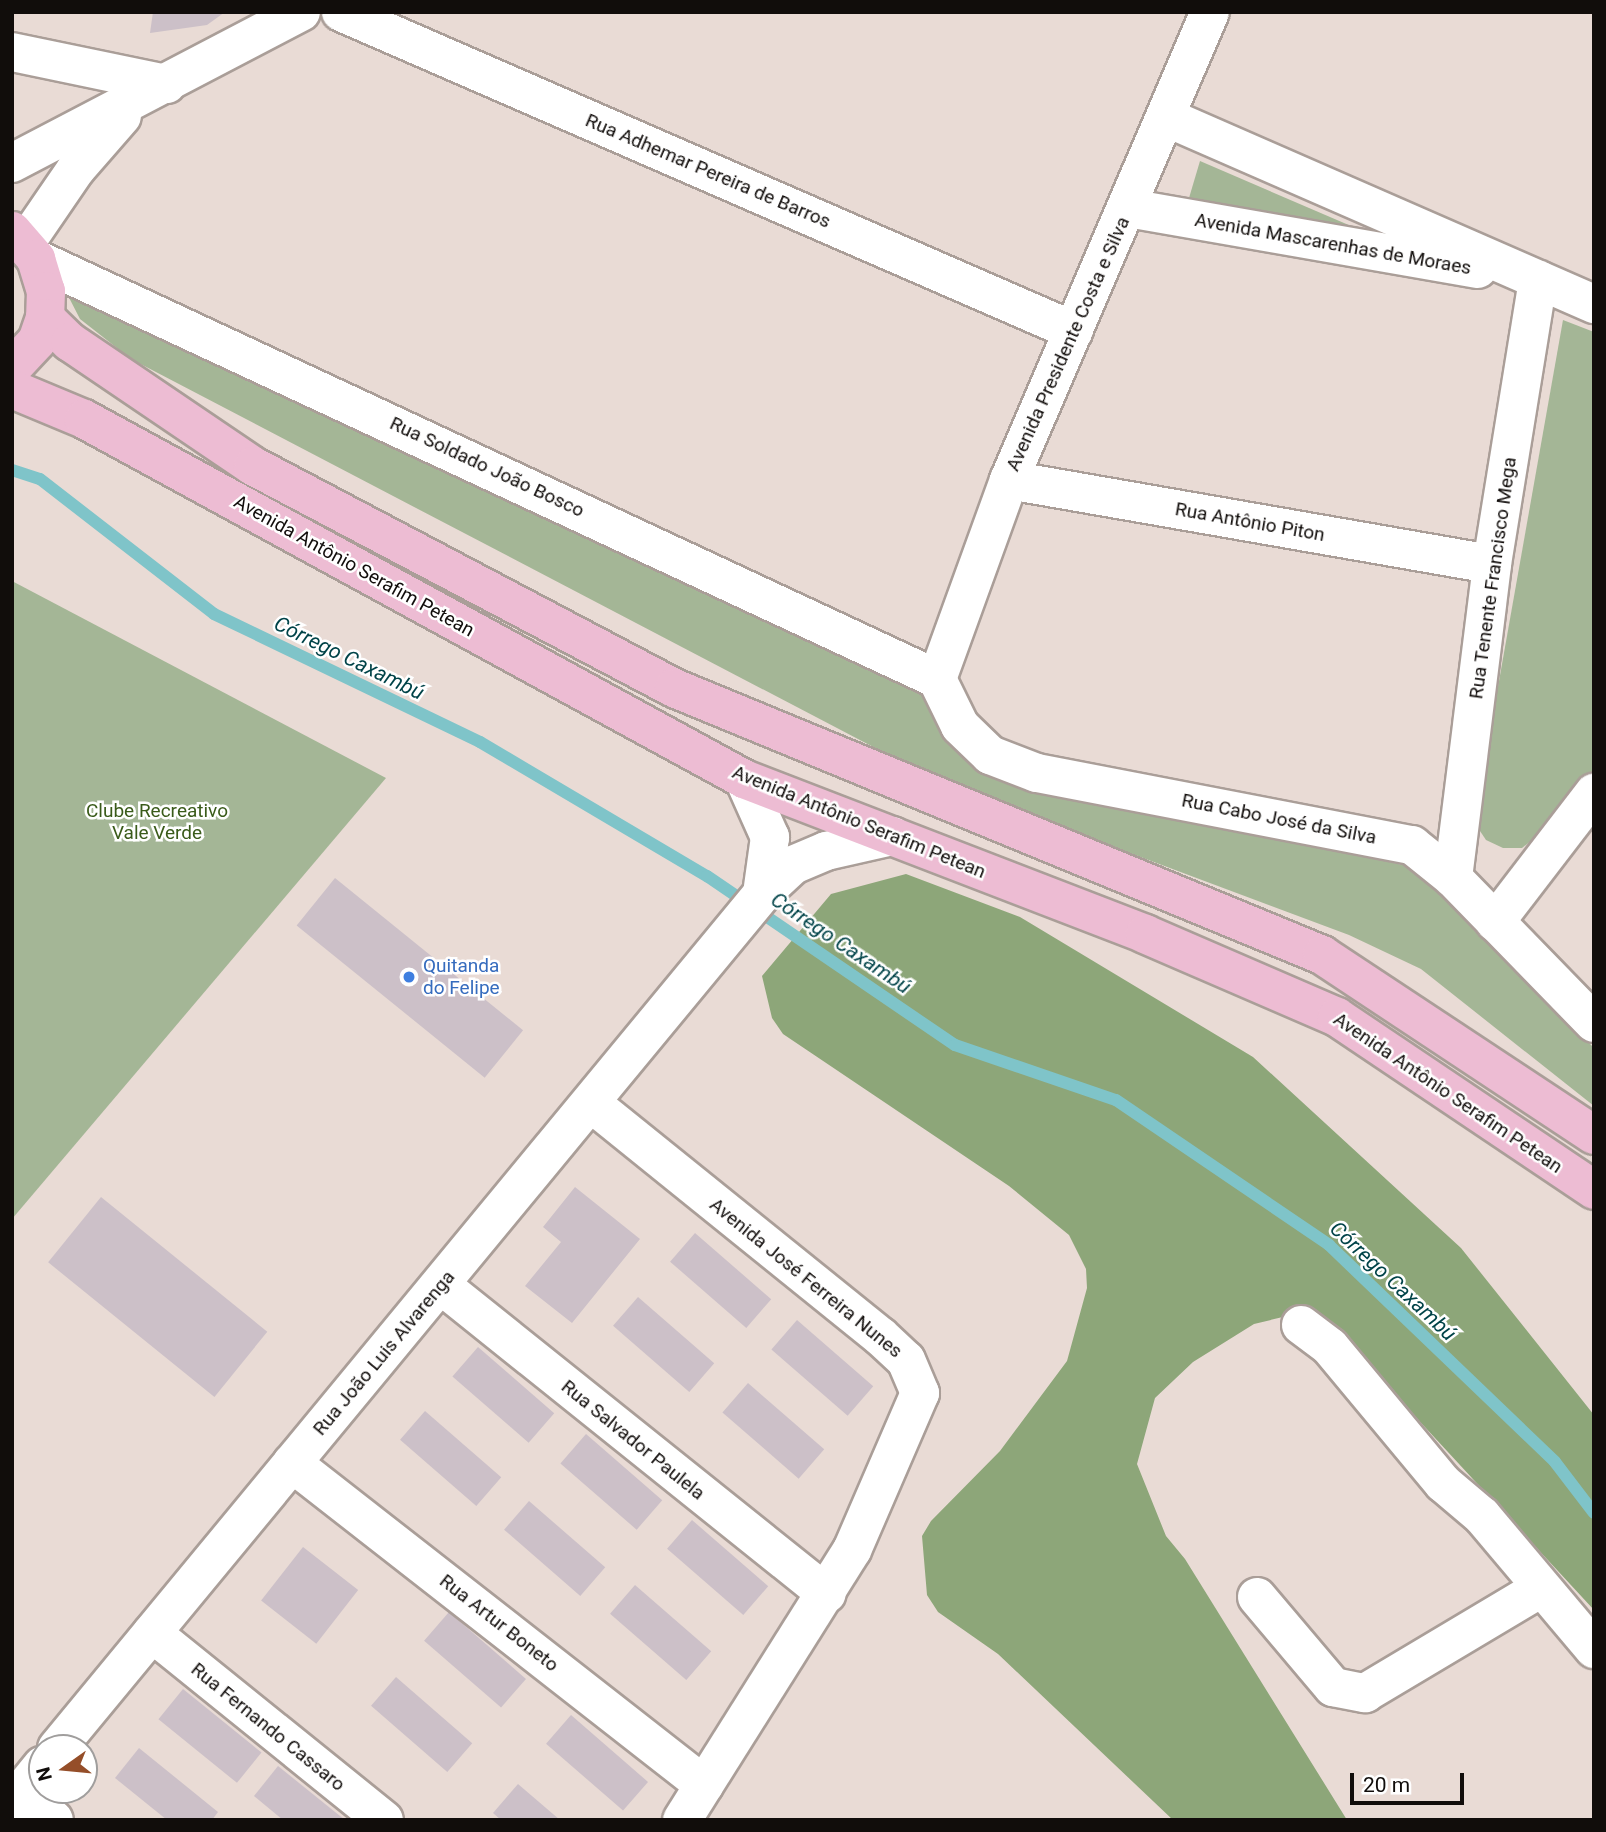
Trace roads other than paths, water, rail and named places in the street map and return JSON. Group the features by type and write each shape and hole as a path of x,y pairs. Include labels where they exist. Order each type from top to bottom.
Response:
{"main road":[{"path":"12,368 37,341 45,318 46,291 25,244"},
{"name":"Avenida Antônio Serafim Petean","path":"45,318 70,342 289,485 674,688 1322,955 1594,1135"},
{"name":"Avenida Antônio Serafim Petean","path":"12,389 84,419 744,779 1145,934 1337,1017 1594,1190"}],"street":[{"path":"12,162 132,104 301,12"},
{"name":"Rua Adhemar Pereira de Barros","path":"341,12 1074,331"},
{"name":"Avenida Presidente Costa e Silva","path":"937,679 1009,480 1168,118 1210,12"},
{"path":"12,52 167,84"},
{"path":"25,244 76,169 132,104"},
{"name":"Avenida Mascarenhas de Moraes","path":"1168,118 1594,304"},
{"name":"Avenida Mascarenhas de Moraes","path":"1128,208 1538,280"},
{"name":"Rua Soldado João Bosco","path":"25,244 937,679"},
{"name":"Rua Tenente Francisco Mega","path":"1454,878 1492,564 1538,280"},
{"name":"Rua Antônio Piton","path":"1009,480 1492,564"},
{"name":"Rua Cabo José da Silva","path":"937,679 960,726 990,755 1037,773 1412,845 1454,878 1594,1023"},
{"path":"744,779 770,837 759,897"},
{"path":"1495,922 1594,793"},
{"name":"Rua João Luis Alvarenga","path":"69,1734 712,958 759,897 793,865 827,851 892,836"},
{"name":"Avenida José Ferreira Nunes","path":"592,1103 906,1360 920,1393 852,1550 827,1594 682,1820"},
{"name":"Rua Salvador Paulela","path":"440,1285 827,1594"},
{"path":"1301,1325 1330,1347 1443,1483 1482,1516 1594,1649"},
{"name":"Rua Artur Boneto","path":"292,1463 705,1785"},
{"path":"1257,1597 1333,1687 1365,1693 1541,1588"},
{"name":"Rua Fernando Cassaro","path":"152,1633 384,1820"},
{"path":"25,1787 54,1820"}],"waterway":[{"name":"Córrego Caxambú","path":"12,470 40,479 214,614 480,742 707,876 955,1045 1116,1100 1329,1245 1555,1462 1594,1513"}],"place":[{"name":"Quitanda do Felipe","path":"409,977"}],"park label":[{"name":"Clube Recreativo Vale Verde","path":"157,822"}]}
